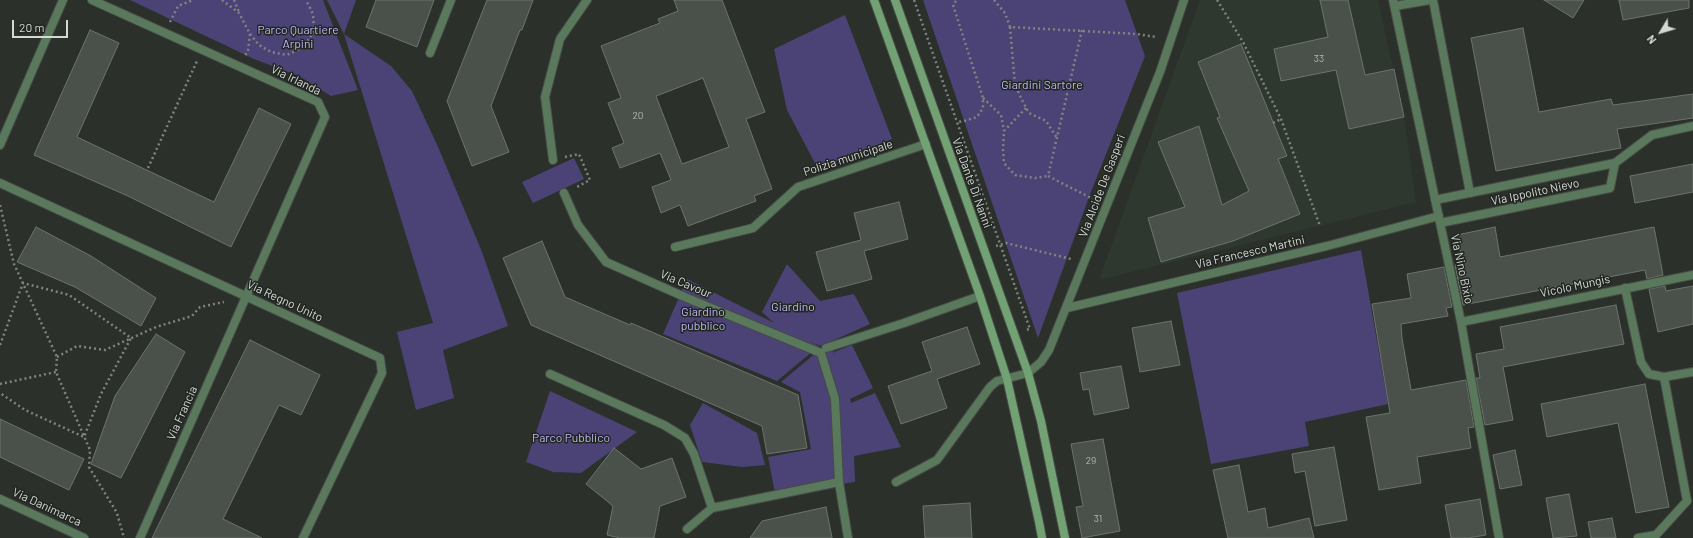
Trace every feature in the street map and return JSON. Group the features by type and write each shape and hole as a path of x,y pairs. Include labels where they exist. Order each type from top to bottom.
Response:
{"street":[{"path":"0,145 63,0"},
{"name":"Via Irlanda","path":"92,0 318,102 325,117 246,297"},
{"path":"430,52 451,0"},
{"path":"553,160 545,97 560,39 587,0"},
{"path":"874,0 980,296 1007,378 1042,538"},
{"name":"Via Dante Di Nanni","path":"895,0 1028,373 1041,421 1065,538"},
{"name":"Via Alcide De Gasperi","path":"1028,373 1041,362 1049,350 1067,308 1160,72 1184,0"},
{"name":"Via Nino Bixio","path":"1430,0 1394,3 1461,324 1499,538"},
{"path":"1434,0 1470,193"},
{"name":"Via Ippolito Nievo","path":"1435,200 1615,163 1652,135 1693,126"},
{"name":"Polizia municipale","path":"675,247 753,228 798,187 926,144"},
{"name":"Via Ippolito Nievo","path":"1439,220 1610,188 1615,163"},
{"name":"Via Regno Unito","path":"0,183 380,358 382,373 304,538"},
{"name":"Via Cavour","path":"564,193 578,225 606,262 687,298 821,353 835,399 839,482 848,538"},
{"name":"Via Francesco Martini","path":"1067,308 1439,220"},
{"name":"Vicolo Mungis","path":"1461,324 1624,288 1693,275"},
{"path":"1624,288 1641,362 1649,374 1664,377 1693,372"},
{"path":"826,348 904,323 980,296"},
{"name":"Via Francia","path":"140,538 246,297"},
{"path":"896,482 937,460 990,387 997,381 1028,373"},
{"path":"550,374 664,425 685,438 694,454 712,508"},
{"path":"1638,538 1656,535 1690,500 1664,377"},
{"path":"687,529 712,508 839,482"},
{"name":"Via Danimarca","path":"0,499 84,538"}],"path":[{"path":"166,33 169,23 178,6 193,0"},
{"path":"222,0 240,13"},
{"path":"234,0 250,34 259,45 271,52 287,56 304,47 314,31 313,14 306,0"},
{"path":"915,0 1030,329 1013,334"},
{"path":"956,0 953,5 983,98 983,108 977,117 964,122 958,122"},
{"path":"994,0 1005,13 1010,27 1015,84 1029,113 1046,121 1057,138"},
{"path":"1217,0 1244,42 1281,119 1320,226"},
{"path":"1010,27 1082,30 1156,36"},
{"path":"1048,176 1082,30"},
{"path":"240,68 248,50 250,34"},
{"path":"148,168 202,50"},
{"path":"983,98 1002,115 1004,131 1004,163 1015,175 1035,178 1048,176 1093,199"},
{"path":"1004,131 1026,108"},
{"path":"1273,123 1281,119"},
{"path":"553,160 579,154 590,180 564,193"},
{"path":"0,205 9,247 23,283 57,357 56,372 90,450 89,467 117,513 124,538"},
{"path":"1001,244 1006,243 1084,263"},
{"path":"23,283 69,295 131,338"},
{"path":"0,345 23,283"},
{"path":"57,357 77,346 105,350 156,326 192,316 200,307 246,297"},
{"path":"84,437 101,394 131,338"},
{"path":"0,384 56,372"},
{"path":"0,393 25,410 84,437"}],"shaded area":[{"path":"1200,0 1378,0 1404,117 1416,202 1099,280"}],"green space":[{"name":"Parco Quartiere Arpini","path":"130,0 323,0 358,90 331,96 299,76 254,59"},
{"path":"327,0 356,0 344,34"},
{"name":"Giardini Sartore","path":"923,0 1125,0 1145,56 1089,197 1038,338"},
{"path":"845,15 892,139 818,169 787,110 774,49"},
{"path":"344,34 391,66 412,91 439,149 482,252 508,326 443,350 454,398 416,410 397,332 433,323"},
{"path":"574,158 584,179 533,203 522,182"},
{"path":"1361,250 1388,404 1305,422 1309,446 1211,464 1177,293"},
{"path":"787,264 820,301 854,294 870,324 830,342 835,356 834,352 852,345 873,388 850,399 851,403 875,393 901,447 854,456 855,482 775,493 768,457 811,449 800,392 781,382 828,343 821,346 811,342 819,346 777,381 663,334 687,279 774,323 762,312"},
{"name":"Parco Pubblico","path":"550,391 637,432 581,473 553,472 526,462"},
{"path":"703,403 757,433 765,465 742,467 702,462 690,425"}],"building":[{"path":"376,0 434,0 417,47 366,27"},
{"path":"487,0 533,0 491,106 509,152 472,166 447,101"},
{"path":"674,0 722,0 765,112 746,119 772,189 754,196 756,201 688,226 680,205 661,213 652,187 671,180 660,153 620,168 612,148 624,143 608,103 621,98 601,46 660,23 658,19 678,11","holes":["703,78 729,147 682,164 656,96"]},
{"path":"1320,0 1348,0 1365,75 1394,69 1404,117 1349,129 1336,70 1281,81 1274,49 1328,37"},
{"path":"1544,0 1584,0 1573,18"},
{"path":"1619,0 1689,0 1689,8 1623,20"},
{"path":"1523,28 1539,112 1611,99 1613,105 1693,94 1693,118 1617,129 1621,148 1496,171 1471,38"},
{"path":"90,30 119,43 77,137 214,202 259,108 291,124 231,247 128,196 34,155"},
{"path":"1241,44 1287,156 1278,159 1300,214 1233,241 1161,262 1148,218 1185,207 1158,142 1199,126 1222,205 1249,191 1217,118 1220,117 1198,62"},
{"path":"1693,164 1693,192 1635,203 1630,176"},
{"path":"899,202 908,239 864,251 872,279 827,291 816,252 861,240 854,213"},
{"path":"36,227 91,256 156,298 141,326 75,287 17,262"},
{"path":"1495,227 1500,257 1654,227 1663,275 1647,279 1645,270 1463,305 1455,265 1463,264 1457,235"},
{"path":"542,241 565,297 630,325 631,323 798,395 807,448 767,454 762,426 531,325 503,258"},
{"path":"1444,267 1452,307 1446,308 1448,316 1401,324 1402,338 1411,390 1466,380 1474,427 1468,428 1471,448 1417,457 1421,483 1379,490 1366,417 1390,413 1372,304 1411,298 1407,274"},
{"path":"1665,286 1666,291 1693,286 1693,324 1658,332 1649,289"},
{"path":"1616,305 1624,344 1503,367 1513,420 1485,425 1476,378 1480,378 1476,354 1504,349 1500,327"},
{"path":"1171,321 1180,365 1140,372 1132,328"},
{"path":"967,327 980,364 937,379 947,408 901,424 888,386 932,371 922,342"},
{"path":"156,334 185,352 121,478 91,464 115,396"},
{"path":"250,340 320,375 301,415 279,405 223,519 262,538 152,538"},
{"path":"1121,366 1129,408 1094,415 1089,389 1083,390 1080,373"},
{"path":"1645,384 1669,507 1636,513 1618,423 1547,437 1541,404"},
{"path":"0,419 84,459 69,490 0,457"},
{"path":"1103,439 1120,531 1082,538 1076,507 1083,506 1071,444"},
{"path":"1334,447 1347,520 1315,526 1305,471 1295,473 1292,454"},
{"path":"614,448 641,469 672,458 686,497 660,506 654,538 620,538 607,535 613,506 586,484"},
{"path":"1515,450 1522,485 1500,489 1493,455"},
{"path":"1239,465 1248,512 1265,508 1268,528 1309,518 1314,538 1228,538 1213,470"},
{"path":"1569,494 1577,536 1553,538 1546,498"},
{"path":"1480,499 1486,535 1468,538 1451,538 1445,505"},
{"path":"970,503 972,538 925,538 923,506"},
{"path":"826,507 832,538 750,538 762,521"},
{"path":"1612,518 1616,538 1591,538 1588,522"}],"park label":[{"name":"Giardino","path":"793,307"},
{"name":"Giardino pubblico","path":"703,319"}]}
